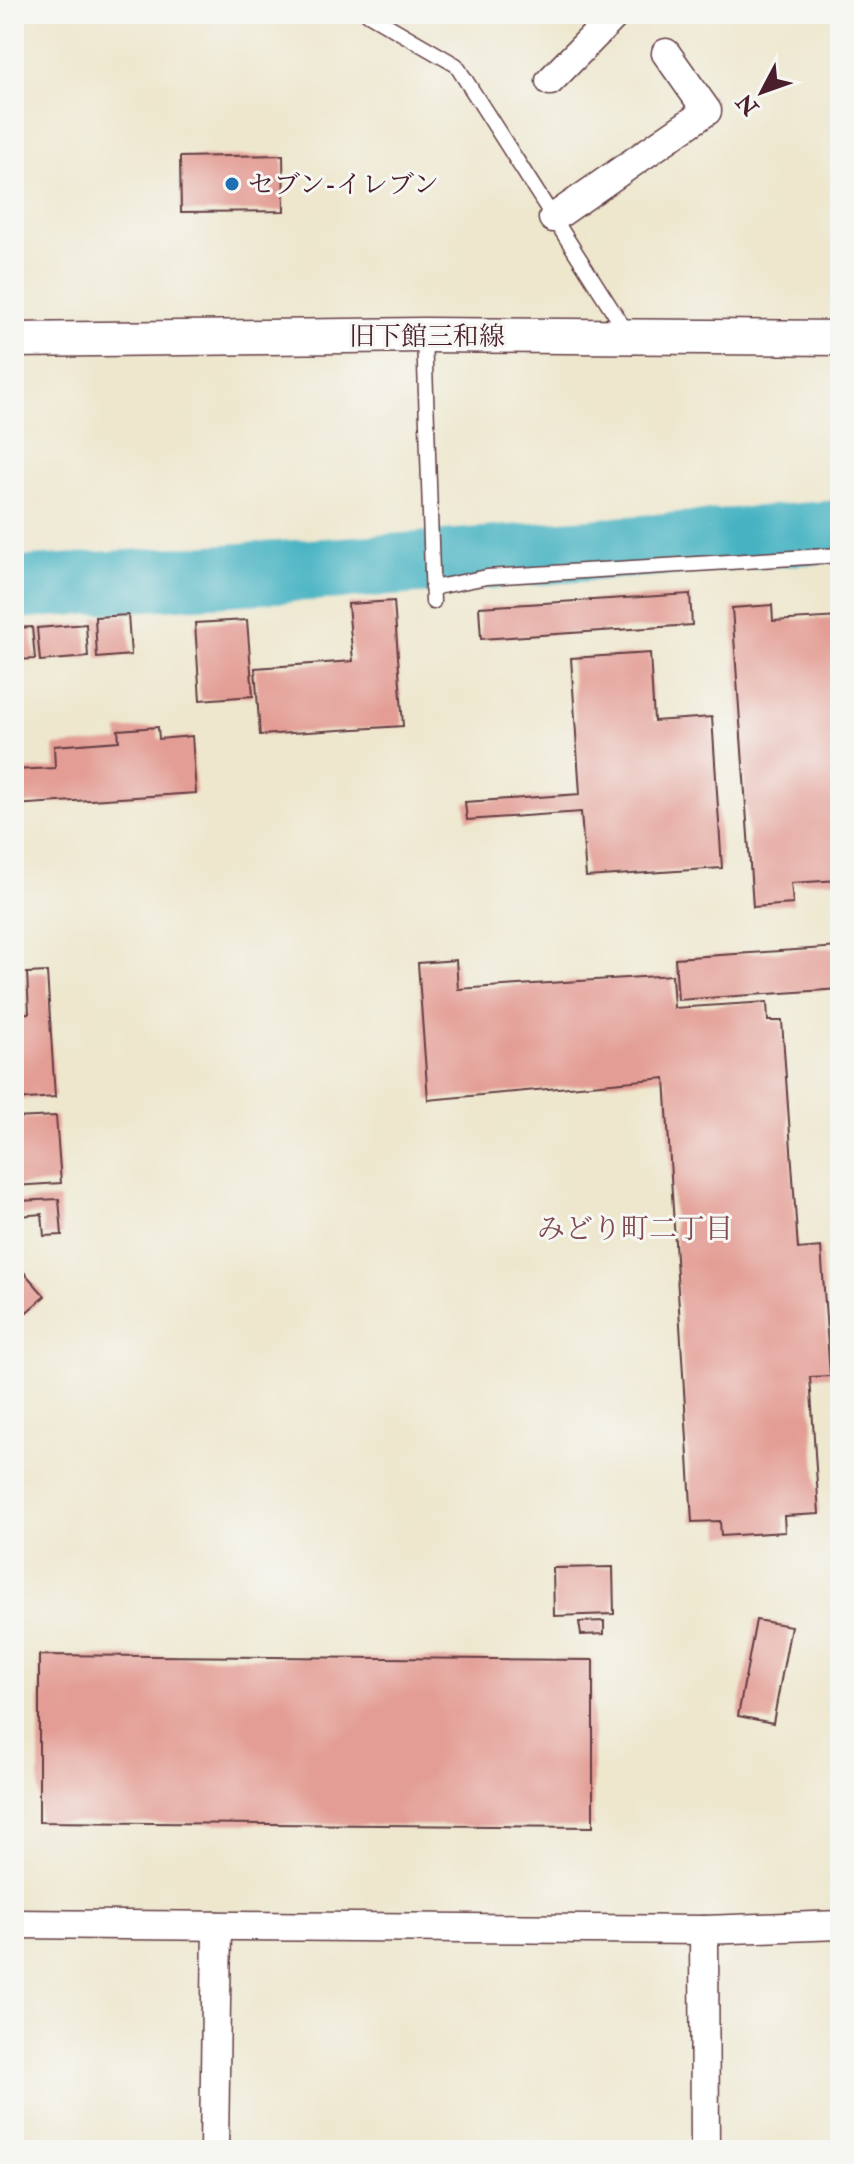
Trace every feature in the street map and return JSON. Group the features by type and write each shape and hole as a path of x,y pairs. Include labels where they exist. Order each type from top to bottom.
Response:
{"street":[{"path":"550,81 616,14"},
{"path":"553,218 707,111 666,53"},
{"name":"旧下館三和線","path":"19,334 840,338"},
{"path":"14,1924 704,1930 840,1925"},
{"path":"214,2150 217,1926"},
{"path":"704,1930 705,2150"}],"lane":[{"path":"368,14 456,65 629,336"},
{"path":"424,335 432,588 487,577 840,555"}],"building":[{"name":"セブン-イレブン","path":"283,155 284,211 181,212 180,157"},
{"path":"690,594 692,625 481,639 479,607"},
{"path":"394,601 403,726 260,735 255,668 353,661 348,604"},
{"path":"772,605 773,621 840,617 840,880 791,883 793,904 753,907 732,608"},
{"path":"128,615 131,655 97,658 95,617"},
{"path":"247,620 253,696 200,700 195,623"},
{"path":"86,624 88,657 40,661 37,628"},
{"path":"32,627 35,659 14,660 14,628"},
{"path":"650,653 654,721 712,717 722,868 586,877 581,812 467,820 465,802 580,794 571,658"},
{"path":"158,727 159,739 192,736 196,793 14,805 14,770 55,768 54,746 119,741 118,730"},
{"path":"840,947 840,989 678,1000 675,958"},
{"path":"456,960 458,989 672,975 674,1008 767,1002 768,1021 782,1021 798,1249 821,1247 830,1376 810,1377 819,1514 784,1516 785,1532 721,1536 720,1521 692,1522 665,1078 428,1100 418,963"},
{"path":"47,972 55,1097 14,1100 14,1014 29,1013 27,973"},
{"path":"56,1116 61,1183 14,1186 14,1118"},
{"path":"59,1199 62,1235 44,1236 42,1214 19,1216 18,1201"},
{"path":"14,1261 45,1296 14,1323"},
{"path":"613,1567 614,1614 554,1616 553,1568"},
{"path":"756,1620 791,1626 773,1723 738,1716"},
{"path":"604,1621 604,1634 581,1635 579,1622"},
{"path":"39,1655 593,1660 593,1827 39,1822"}],"waterway":[{"path":"14,588 391,565 840,531"}],"place":[{"name":"セブン-イレブン","path":"232,184"}],"district":[{"name":"みどり町二丁目","path":"635,1228"}]}
